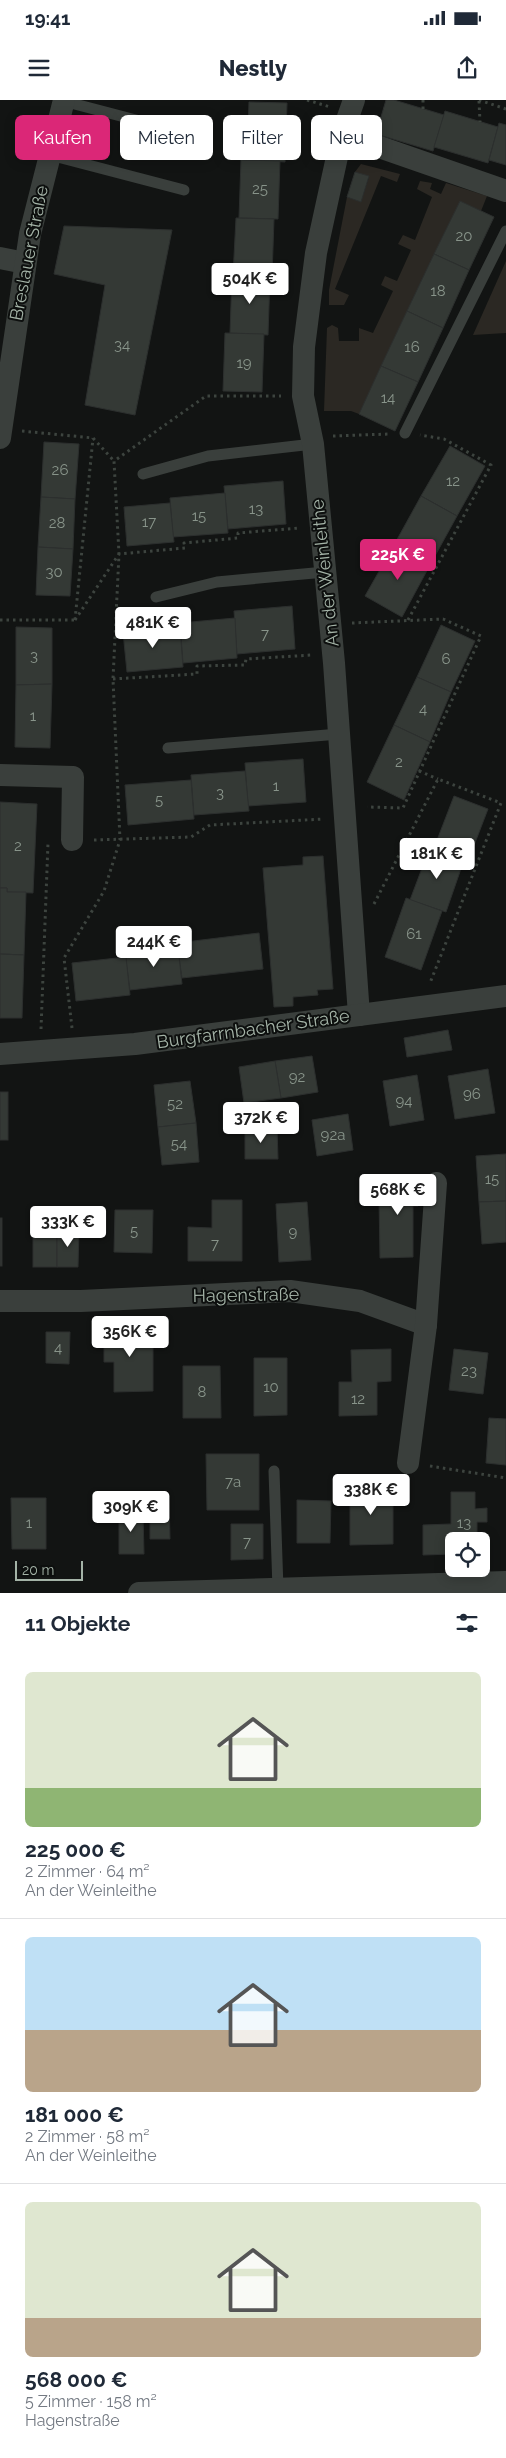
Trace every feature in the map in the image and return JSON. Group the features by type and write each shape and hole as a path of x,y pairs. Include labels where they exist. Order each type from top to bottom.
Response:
{"street":[{"name":"An der Weinleithe","path":"349,115 354,100"},
{"name":"Breslauer Straße","path":"60,115 64,101"},
{"path":"382,148 506,191"},
{"name":"Breslauer Straße","path":"1,434 25,262 49,160"},
{"name":"An der Weinleithe","path":"336,160 316,253 304,347 303,396 312,440 333,653 359,1015"},
{"path":"0,258 25,262"},
{"path":"0,775 73,777 72,840"},
{"name":"Burgfarrnbacher Straße","path":"0,1054 135,1044 506,996"},
{"path":"408,1463 426,1326 436,1184"},
{"name":"Hagenstraße","path":"0,1301 81,1301 290,1291 360,1301 426,1326"},
{"path":"139,1593 506,1582"}],"lane":[{"path":"64,101 120,116"},
{"path":"69,160 184,190"},
{"path":"405,433 506,231"},
{"path":"143,474 208,456 312,440"},
{"path":"156,597 217,582 324,572"},
{"path":"168,748 339,734"},
{"path":"274,1471 278,1589"}],"path":[{"path":"423,100 423,109"},
{"path":"480,122 479,101 506,109"},
{"path":"114,461 206,396 303,396"},
{"path":"312,440 405,433 444,439 491,465 408,620"},
{"path":"1,434 93,438 114,461 119,554 113,679 120,840 104,891 64,958 74,1048"},
{"path":"75,620 93,438"},
{"path":"119,554 184,548 184,543 238,538 238,533 320,527"},
{"path":"75,620 119,554"},
{"path":"120,840 191,837 210,825 403,808 481,636 443,619 330,624"},
{"path":"0,620 75,620"},
{"path":"113,679 197,674 197,666 246,664 246,659 333,653"},
{"path":"419,771 501,803 428,986 429,1006"},
{"path":"352,918 367,917 438,779"},
{"path":"40,1050 49,834"},
{"path":"408,1463 506,1478"}],"shaded area":[{"path":"361,164 400,174 397,182 381,176 335,289 349,295 344,305 329,305 329,290 347,197 361,202 369,177 355,172"},
{"path":"420,181 432,183 430,189 441,194 446,183 487,196 481,211 460,202 359,414 351,411 324,411 327,328 332,325 338,328 339,341 359,341 359,328 373,333 393,291 381,285 385,276 397,281 411,250 398,244 403,235 415,240 432,197 417,189"},
{"path":"506,261 506,333 473,335"}],"building":[{"path":"386,100 394,100 444,115 433,151 382,136 382,115"},
{"path":"249,102 287,103 287,115 249,115"},
{"path":"445,111 498,127 488,163 434,147"},
{"path":"499,123 506,125 506,165 489,160"},
{"path":"241,160 280,161 278,219 239,218"},
{"path":"247,160 285,160 285,162"},
{"path":"355,172 369,176 361,202 347,197"},
{"path":"460,201 494,217 469,270 434,254"},
{"path":"236,218 274,219 272,277 233,276"},
{"path":"64,226 172,230 135,415 85,405 105,285 54,274"},
{"path":"434,254 469,270 443,328 407,311"},
{"path":"232,276 270,277 268,335 230,333"},
{"path":"407,311 443,328 418,382 381,366"},
{"path":"225,333 264,334 262,392 223,391"},
{"path":"381,366 418,382 395,431 359,414"},
{"path":"44,442 79,444 75,499 41,497"},
{"path":"450,446 485,466 457,516 421,496"},
{"path":"283,481 286,524 228,529 224,486"},
{"path":"225,493 228,533 173,537 170,498"},
{"path":"421,496 457,516 430,565 394,545"},
{"path":"41,497 75,499 73,549 38,547"},
{"path":"170,503 174,542 127,546 124,507"},
{"path":"394,545 430,565 402,617 365,596"},
{"path":"38,547 73,549 70,596 36,595"},
{"path":"292,606 295,649 237,654 234,611"},
{"path":"235,618 237,658 183,663 180,623"},
{"path":"441,625 475,641 451,692 417,677"},
{"path":"16,627 52,628 52,684 16,685"},
{"path":"180,627 183,667 127,672 123,632"},
{"path":"417,677 451,692 430,742 394,725"},
{"path":"52,684 50,748 15,747 16,685"},
{"path":"394,725 430,742 404,800 367,782"},
{"path":"303,759 306,802 248,806 245,763"},
{"path":"245,771 249,811 194,815 191,775"},
{"path":"191,780 194,819 128,825 125,785"},
{"path":"454,796 488,809 468,861 434,848"},
{"path":"0,802 37,804 33,893 7,892 7,888 0,888"},
{"path":"430,847 464,860 446,912 410,900"},
{"path":"323,856 333,989 317,990 318,995 293,997 293,1006 274,1007 263,868 303,865 303,857"},
{"path":"0,888 7,888 7,892 26,892 24,955 0,954"},
{"path":"406,898 442,911 421,970 385,957"},
{"path":"259,933 263,969 182,978 177,943"},
{"path":"178,947 182,984 130,990 125,953"},
{"path":"0,954 24,955 22,1018 0,1018"},
{"path":"126,957 130,995 76,1001 72,963"},
{"path":"448,1030 452,1050 407,1057 404,1038"},
{"path":"312,1056 318,1092 281,1098 275,1061"},
{"path":"275,1061 281,1098 244,1103 239,1067"},
{"path":"488,1069 495,1113 455,1119 448,1076"},
{"path":"417,1075 424,1120 390,1126 383,1081"},
{"path":"190,1081 196,1123 158,1127 154,1085"},
{"path":"0,1092 8,1092 8,1140 0,1140"},
{"path":"348,1114 353,1150 317,1156 312,1120"},
{"path":"196,1123 199,1162 162,1165 158,1127"},
{"path":"245,1128 277,1128 278,1159 245,1159"},
{"path":"506,1154 506,1201 479,1202 476,1156"},
{"path":"386,1175 419,1175 418,1206 413,1206 413,1257 380,1258 379,1197 386,1198"},
{"path":"212,1200 242,1200 242,1261 188,1261 188,1227 212,1228"},
{"path":"506,1201 506,1242 482,1244 479,1202"},
{"path":"307,1202 311,1260 279,1262 276,1204"},
{"path":"115,1210 153,1210 152,1253 114,1252"},
{"path":"0,1218 2,1218 2,1266 0,1266"},
{"path":"33,1229 57,1229 57,1267 33,1267"},
{"path":"57,1229 79,1229 78,1267 57,1267"},
{"path":"104,1328 153,1328 153,1391 114,1392 114,1362 104,1362"},
{"path":"46,1332 70,1332 69,1364 46,1363"},
{"path":"391,1349 391,1381 377,1382 377,1415 339,1416 339,1382 352,1382 351,1350"},
{"path":"454,1349 488,1353 483,1394 449,1390"},
{"path":"254,1358 287,1358 287,1415 254,1416"},
{"path":"183,1366 220,1366 221,1418 183,1418"},
{"path":"489,1418 506,1419 506,1465 486,1463"},
{"path":"206,1454 259,1454 259,1510 207,1510"},
{"path":"350,1488 393,1488 393,1544 350,1545"},
{"path":"451,1492 475,1492 475,1509 487,1508 487,1522 477,1522 477,1532 445,1532 445,1554 423,1555 423,1525 451,1524"},
{"path":"150,1496 169,1496 170,1539 150,1539"},
{"path":"11,1498 46,1498 46,1549 12,1549"},
{"path":"297,1500 331,1501 330,1543 297,1543"},
{"path":"119,1512 143,1512 144,1554 119,1554"},
{"path":"231,1524 263,1524 263,1559 231,1560"}]}
